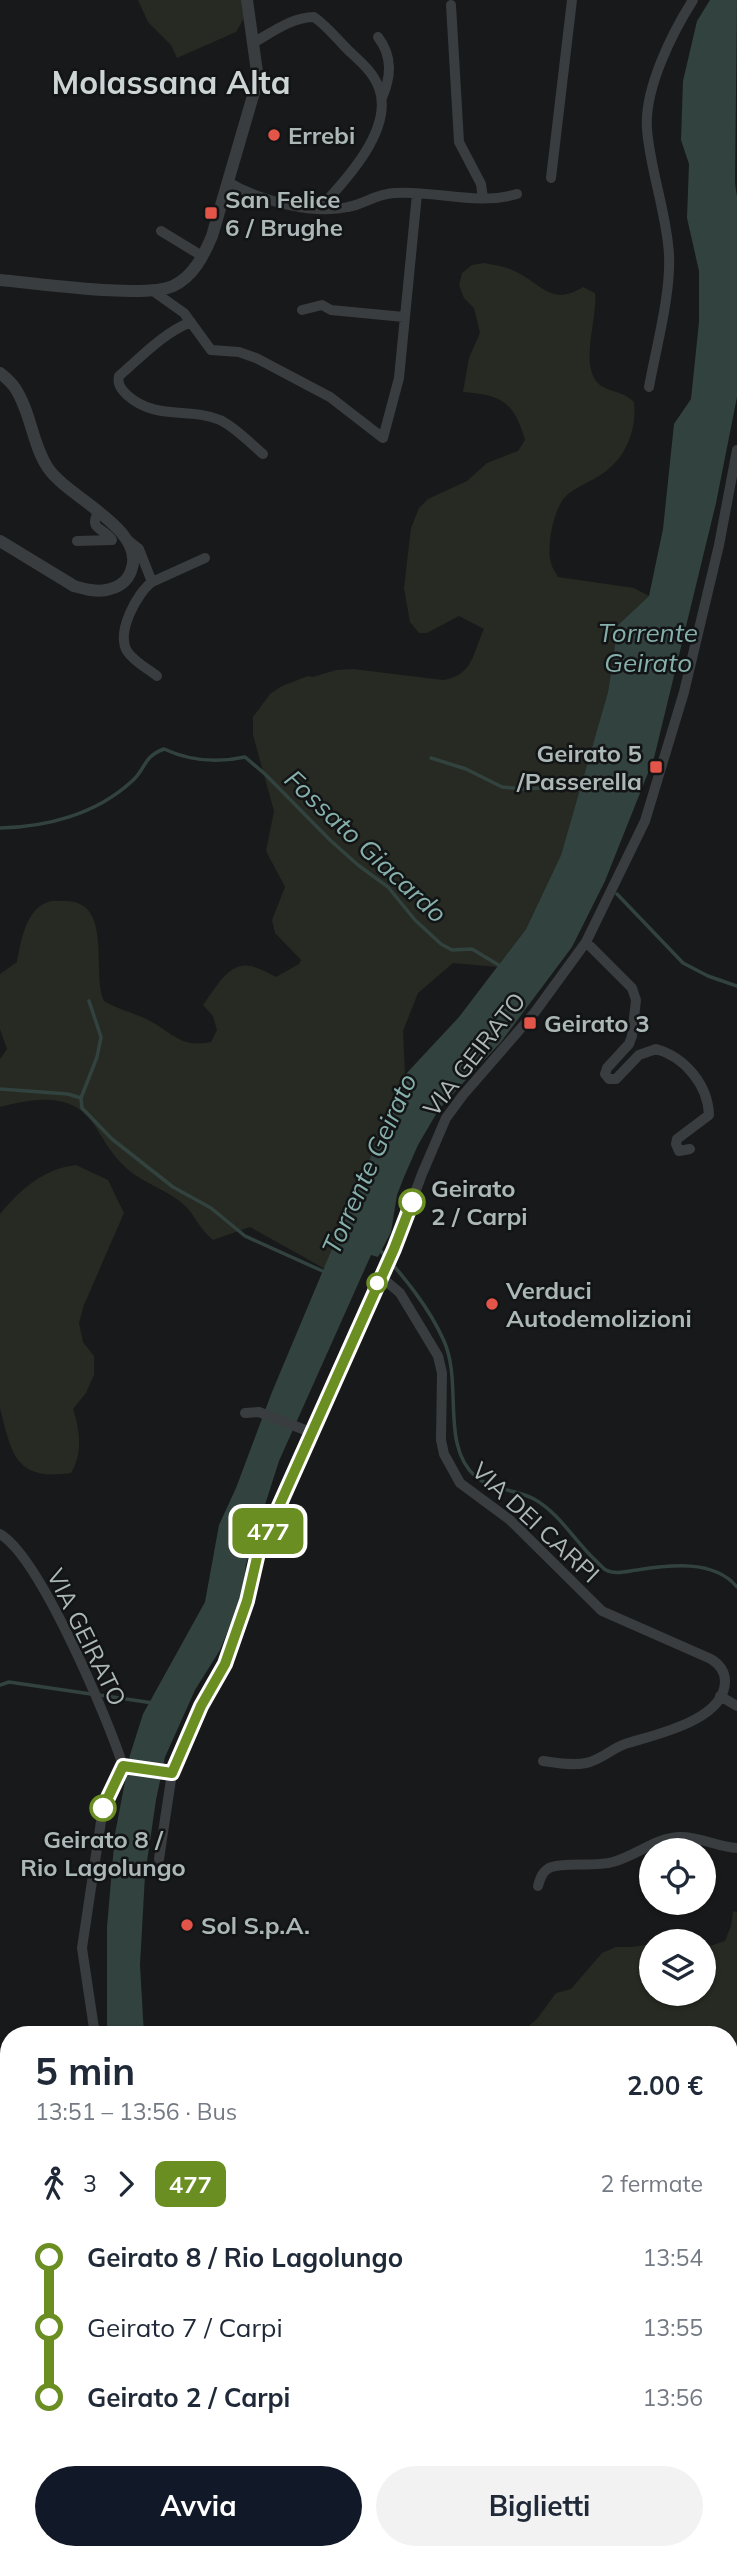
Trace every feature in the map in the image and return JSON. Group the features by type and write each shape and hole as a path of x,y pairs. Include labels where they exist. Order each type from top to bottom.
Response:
{"street":[{"path":"0,280 153,291 175,285 190,273 212,236 255,89 257,72 247,0"},
{"path":"551,178 572,0"},
{"path":"649,387 663,310 669,257 651,158 647,114 663,58 680,21 694,0"},
{"path":"451,5 459,142 481,184 482,198"},
{"path":"253,43 285,25 303,18 314,18 369,69 382,99"},
{"path":"320,208 352,171 372,140 380,120 382,99 390,74 388,56 378,37"},
{"path":"228,182 248,194 278,202 320,208 348,207 368,198 393,192 460,198 517,194"},
{"path":"153,291 184,313 211,350 239,352 256,358 330,397 383,438 399,378 417,194"},
{"path":"161,231 202,256"},
{"path":"302,310 321,305 331,310 404,317"},
{"path":"191,322 174,329 119,376 118,383 125,393 145,407 220,420 262,454"},
{"path":"0,373 15,387 48,467 61,483 139,549 152,582"},
{"name":"VIA GEIRATO","path":"159,1859 167,1773 225,1664 247,1601 258,1553 394,1249 446,1118 535,1012 586,942 645,821 684,692 708,593 737,450"},
{"path":"77,541 112,540 95,525 98,513"},
{"path":"0,541 74,586 94,591 114,587 129,576 134,554 129,541"},
{"path":"157,676 130,655 125,644 134,603 141,591 152,582 205,558"},
{"path":"586,942 632,988 636,1000 629,1044 607,1068 605,1074 609,1079 616,1079 639,1055 656,1049 692,1072 706,1094 709,1115 677,1139 679,1151 690,1149"},
{"name":"VIA DEI CARPI","path":"382,1273 400,1293 438,1356 442,1373 441,1440 444,1454 460,1483 510,1520 602,1611 717,1663 725,1679 720,1696"},
{"path":"245,1413 259,1412 310,1433"},
{"name":"VIA GEIRATO","path":"0,1534 12,1543 52,1602 124,1766"},
{"path":"543,1761 575,1765 590,1763 623,1744 655,1736 698,1717 711,1708 720,1696 737,1706"},
{"path":"94,2026 82,1948 103,1808 124,1766 167,1773"},
{"path":"538,1886 542,1874 550,1868 558,1865 590,1866 613,1862 662,1839 695,1838 737,1848"}],"shaded area":[{"path":"138,0 241,0 244,18 236,32 177,58 171,45 148,22"},
{"path":"484,263 512,270 553,294 572,293 583,287 595,293 590,366 600,385 634,402 633,424 627,444 616,462 562,501 552,528 550,556 558,577 634,588 649,596 618,625 608,692 561,855 526,929 497,967 453,963 418,993 403,1031 405,1075 325,1269 250,1227 213,1240 183,1204 124,1166 93,1123 73,1106 38,1100 0,1107 0,1059 7,1049 0,1029 0,974 17,962 25,928 40,906 54,901 80,904 90,913 95,925 104,1001 145,1018 178,1039 201,1043 211,1042 217,1030 213,1016 203,1005 217,985 234,968 249,966 276,977 299,964 301,960 275,933 272,920 285,887 266,851 274,811 253,735 253,717 270,694 308,676 353,669 443,680 461,674 471,662 484,629 459,616 427,633 419,633 410,622 404,588 411,528 419,508 428,499 467,481 487,463 518,451 525,440 516,417 504,403 488,395 463,392 469,358 480,333 474,308 464,298 459,285 462,273 472,265"},
{"path":"76,1165 108,1180 124,1213 84,1305 79,1323 83,1342 94,1356 94,1375 86,1393 73,1409 79,1433 75,1466 71,1473 38,1473 19,1461 13,1451 0,1408 0,1214 16,1196 43,1176"},
{"path":"733,1911 737,1912 737,2026 528,2026 537,2019 556,1993 571,1989 602,1953 616,1947 639,1946 639,2006 716,2006 716,1944 725,1941"}],"water":[{"name":"Torrente Geirato","path":"710,0 737,0 737,397 716,503 654,758 605,881 572,947 501,1042 439,1109 418,1145 397,1195 391,1232 378,1257 371,1255 279,1461 246,1564 242,1596 220,1650 195,1690 165,1757 145,1875 140,1965 143,2026 107,2026 107,1927 115,1834 130,1755 143,1714 205,1602 219,1525 405,1075 459,1017 526,929 561,855 608,692 618,625 649,596 663,529 674,424 691,399 699,322 699,271 687,218 689,164 681,140 683,81 697,21"}],"waterway":[{"name":"Fossato Giacardo","path":"0,828 35,825 70,817 102,803 136,777 148,760 164,749 204,760 245,757 330,840 388,887 415,920 441,944 452,950 472,949 502,967"},
{"path":"431,758 466,769 502,787 522,789 583,786"},
{"path":"617,894 683,963 708,976 737,986"},
{"path":"89,1001 101,1037 97,1057 81,1098 82,1108 112,1139 173,1187 211,1208 245,1236 327,1273"},
{"path":"0,1089 68,1094 81,1098"},
{"path":"380,1250 423,1304 444,1341 452,1376 458,1449 465,1464 476,1477 490,1485 527,1496 543,1505 606,1570 617,1572 690,1566 716,1572 737,1587"},
{"path":"0,1685 9,1682 91,1694"},
{"path":"99,1695 153,1703"}],"bus line":[{"name":"477","path":"103,1808 123,1766 172,1773 201,1706 225,1664 247,1601 258,1553 394,1249 412,1202"}],"place":[{"name":"Errebi","path":"274,135"},
{"name":"San Felice 6 / Brughe","path":"211,213"},
{"name":"Geirato 5 /Passerella","path":"656,767"},
{"name":"Geirato 3","path":"530,1023"},
{"name":"Geirato 2 / Carpi","path":"412,1202"},
{"name":"Verduci Autodemolizioni","path":"492,1304"},
{"name":"Geirato 8 / Rio Lagolungo","path":"103,1808"},
{"name":"Sol S.p.A.","path":"187,1925"}],"district":[{"name":"Molassana Alta","path":"171,82"}]}
